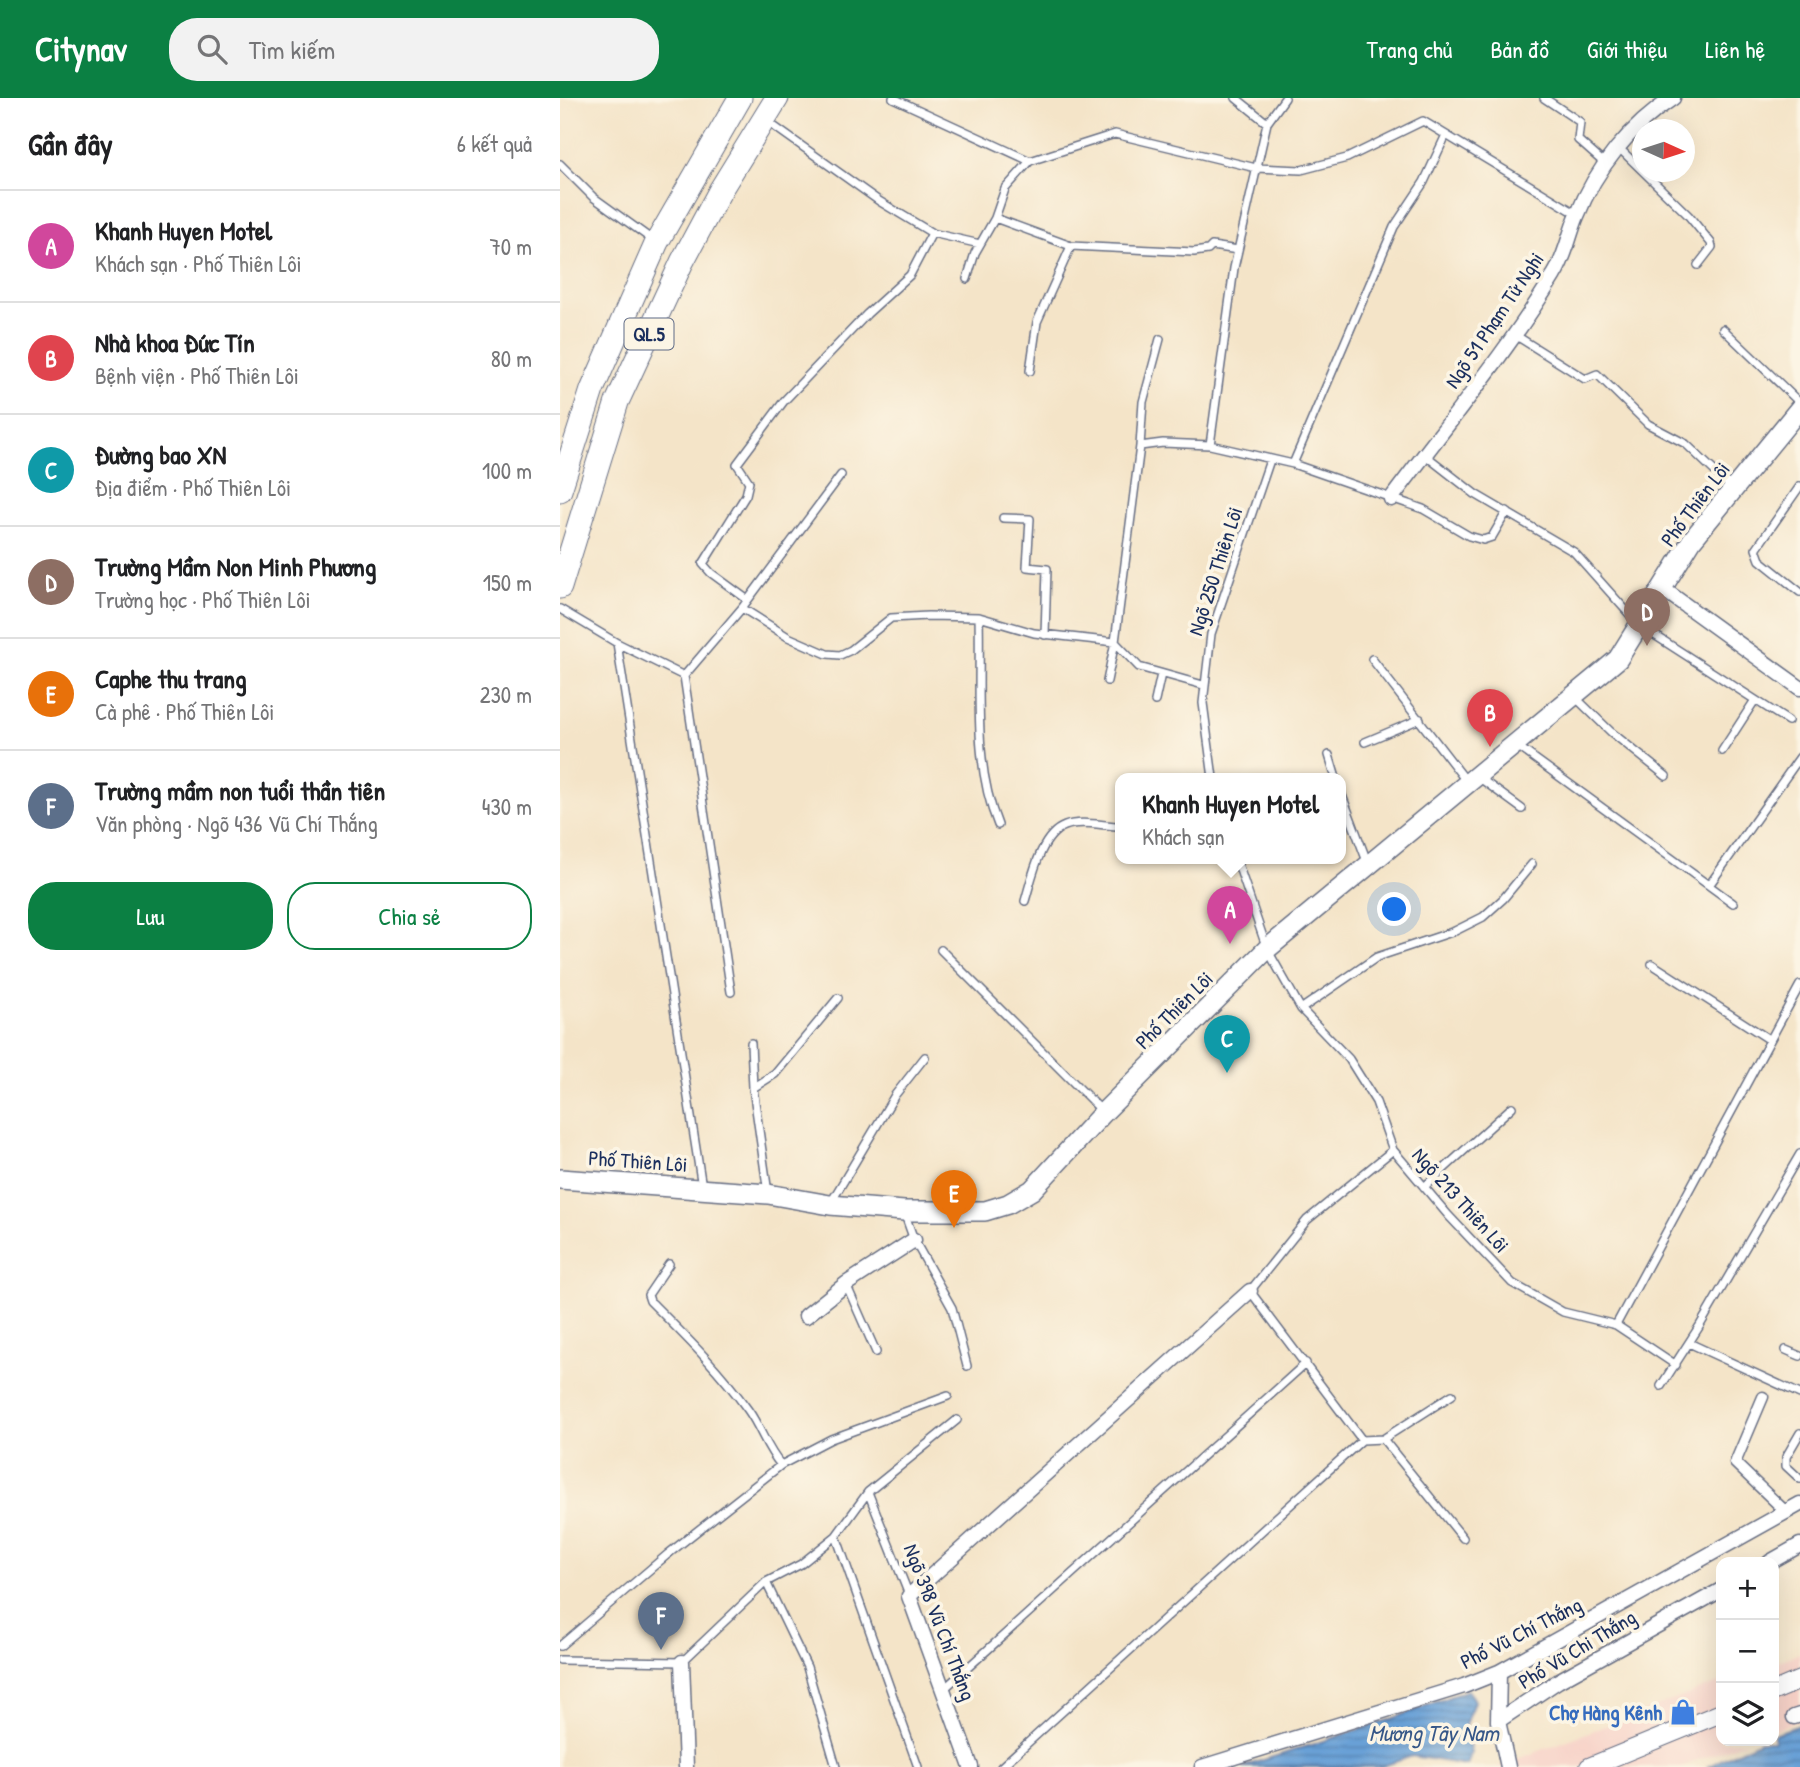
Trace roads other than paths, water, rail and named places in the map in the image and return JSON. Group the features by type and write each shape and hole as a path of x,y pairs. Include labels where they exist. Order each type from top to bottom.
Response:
{"highway":[{"name":"QL.5","path":"560,490 592,390 657,242 740,98"},
{"name":"QL.5","path":"560,587 617,402 682,262 777,98"}],"main road":[{"name":"Phố Thiên Lôi","path":"560,1179 768,1194 830,1205 904,1211 985,1211 1008,1204 1032,1190 1104,1112 1267,949 1618,659 1692,540 1800,406"}],"street":[{"name":"Ngõ 51 Phạm Tử Nghi","path":"1391,499 1515,335 1556,272 1577,214 1604,163 1618,146 1673,98"},
{"path":"1663,589 1751,656 1800,688"},
{"path":"806,1316 846,1284 914,1240"},
{"path":"909,1596 1250,1291"},
{"path":"1763,1397 1735,1463 1786,1512"},
{"name":"Phố Vũ Chí Thắng","path":"1202,1767 1464,1686 1499,1672 1800,1504"},
{"path":"1779,1557 1800,1545"},
{"name":"Phố Vũ Chi Thắng","path":"1498,1721 1558,1681 1716,1593"},
{"name":"Ngõ 398 Vũ Chí Thắng","path":"909,1596 971,1767"},
{"path":"682,1662 686,1767"},
{"name":"Phố Vũ Chi Thắng","path":"1498,1721 1499,1672"},
{"path":"1779,1689 1800,1680"},
{"path":"1589,1767 1716,1715"},
{"path":"1498,1721 1508,1767"}],"lane":[{"path":"893,98 1030,161"},
{"path":"1236,98 1267,123"},
{"path":"1210,444 1238,250 1267,123 1285,98"},
{"path":"1544,98 1580,122 1577,138 1604,163"},
{"path":"763,119 879,201 932,233 980,244"},
{"path":"967,279 980,244 995,219 1006,190 1030,161 1115,134 1256,168 1301,170 1347,158 1423,121 1445,137 1577,214"},
{"path":"1293,464 1394,227 1424,182 1445,137"},
{"path":"1618,146 1688,215 1711,243 1712,247 1698,265"},
{"path":"560,164 593,197 657,242"},
{"path":"995,219 1071,246 1194,253 1208,250 1212,246 1238,250"},
{"path":"748,600 711,573 704,564 746,495 748,482 737,464 784,401 867,314 910,275 932,233"},
{"path":"1030,371 1037,322 1071,246"},
{"path":"1723,329 1800,406"},
{"path":"1515,335 1585,379 1597,374 1648,424 1686,444 1734,489"},
{"path":"1107,681 1115,642 1140,446 1143,402 1160,339"},
{"path":"1140,446 1163,443 1210,444 1293,464 1423,509 1469,536 1483,540 1492,537 1507,510"},
{"path":"1424,455 1475,494 1507,510 1574,552 1639,625 1788,721"},
{"name":"Ngõ 250 Thiên Lôi","path":"1212,773 1203,704 1203,685 1211,634 1270,460"},
{"path":"731,992 684,677 742,608 841,475"},
{"path":"1800,486 1756,549 1760,560 1800,592"},
{"path":"1003,518 1030,519 1027,567 1047,569 1045,635"},
{"path":"742,608 788,637 827,654 840,655 891,618 979,617 1045,635 1115,642 1139,667 1203,685"},
{"path":"560,610 684,677"},
{"path":"979,617 982,761 986,790 998,825"},
{"path":"617,643 702,1188"},
{"path":"1371,659 1472,779 1522,809"},
{"path":"1155,701 1161,674"},
{"path":"1573,695 1611,732 1667,776"},
{"path":"1722,751 1755,700"},
{"path":"1365,741 1420,719"},
{"path":"1514,744 1710,884 1733,904"},
{"path":"1329,755 1334,773"},
{"path":"1710,884 1800,757"},
{"path":"1346,806 1368,865"},
{"path":"1025,901 1039,860 1057,831 1072,824 1115,825"},
{"path":"1238,864 1267,949"},
{"path":"1301,1009 1377,957 1455,931 1483,917 1503,899 1532,864"},
{"name":"Ngõ 213 Thiên Lôi","path":"1267,949 1301,1009 1349,1059 1376,1102 1393,1150 1512,1283 1563,1312 1616,1325 1676,1365"},
{"path":"941,950 1104,1112"},
{"path":"1651,964 1770,1040"},
{"path":"1616,1325 1800,985"},
{"path":"753,1088 775,1074 838,998"},
{"path":"751,1044 753,1088 768,1194"},
{"path":"830,1205 895,1095 925,1057"},
{"path":"1424,1187 1512,1107"},
{"path":"1362,1440 1250,1291 1307,1220 1393,1150"},
{"path":"1661,1386 1800,1154"},
{"path":"904,1211 914,1240 952,1308 967,1366"},
{"path":"669,1264 648,1295 650,1301 708,1358 750,1412 768,1451 781,1465"},
{"path":"846,1284 876,1352"},
{"path":"1689,1343 1800,1394"},
{"path":"1786,1350 1800,1356"},
{"path":"944,1689 1306,1363"},
{"path":"1001,1767 1362,1440 1383,1439 1452,1395"},
{"path":"560,1646 668,1554 781,1465 831,1438 948,1396"},
{"path":"560,1660 682,1662 766,1582 801,1564 836,1536 868,1492 957,1420"},
{"path":"1800,1433 1786,1457 1786,1466 1800,1479"},
{"path":"1383,1439 1463,1538"},
{"name":"Ngõ 398 Vũ Chí Thắng","path":"868,1492 909,1596"},
{"path":"836,1536 918,1767"},
{"path":"766,1582 807,1667 834,1766"}],"water":[{"name":"Mương Tây Nam","path":"1468,1690 1474,1701 1465,1726 1471,1753 1467,1765 1412,1756 1380,1767 1242,1767 1386,1721"},
{"path":"1800,1725 1800,1767 1707,1767 1750,1746 1779,1746 1779,1732"}],"place":[{"name":"Trường Mầm Non Minh Phương","path":"1647,646"},
{"name":"Nhà khoa Đức Tín","path":"1490,747"},
{"name":"Khanh Huyen Motel","path":"1230,944"},
{"name":"Đường bao XN","path":"1227,1073"},
{"name":"Caphe thu trang","path":"954,1228"},
{"name":"Trường mầm non tuổi thần tiên","path":"661,1650"},
{"name":"Chợ Hàng Kênh","path":"1683,1712"}]}
